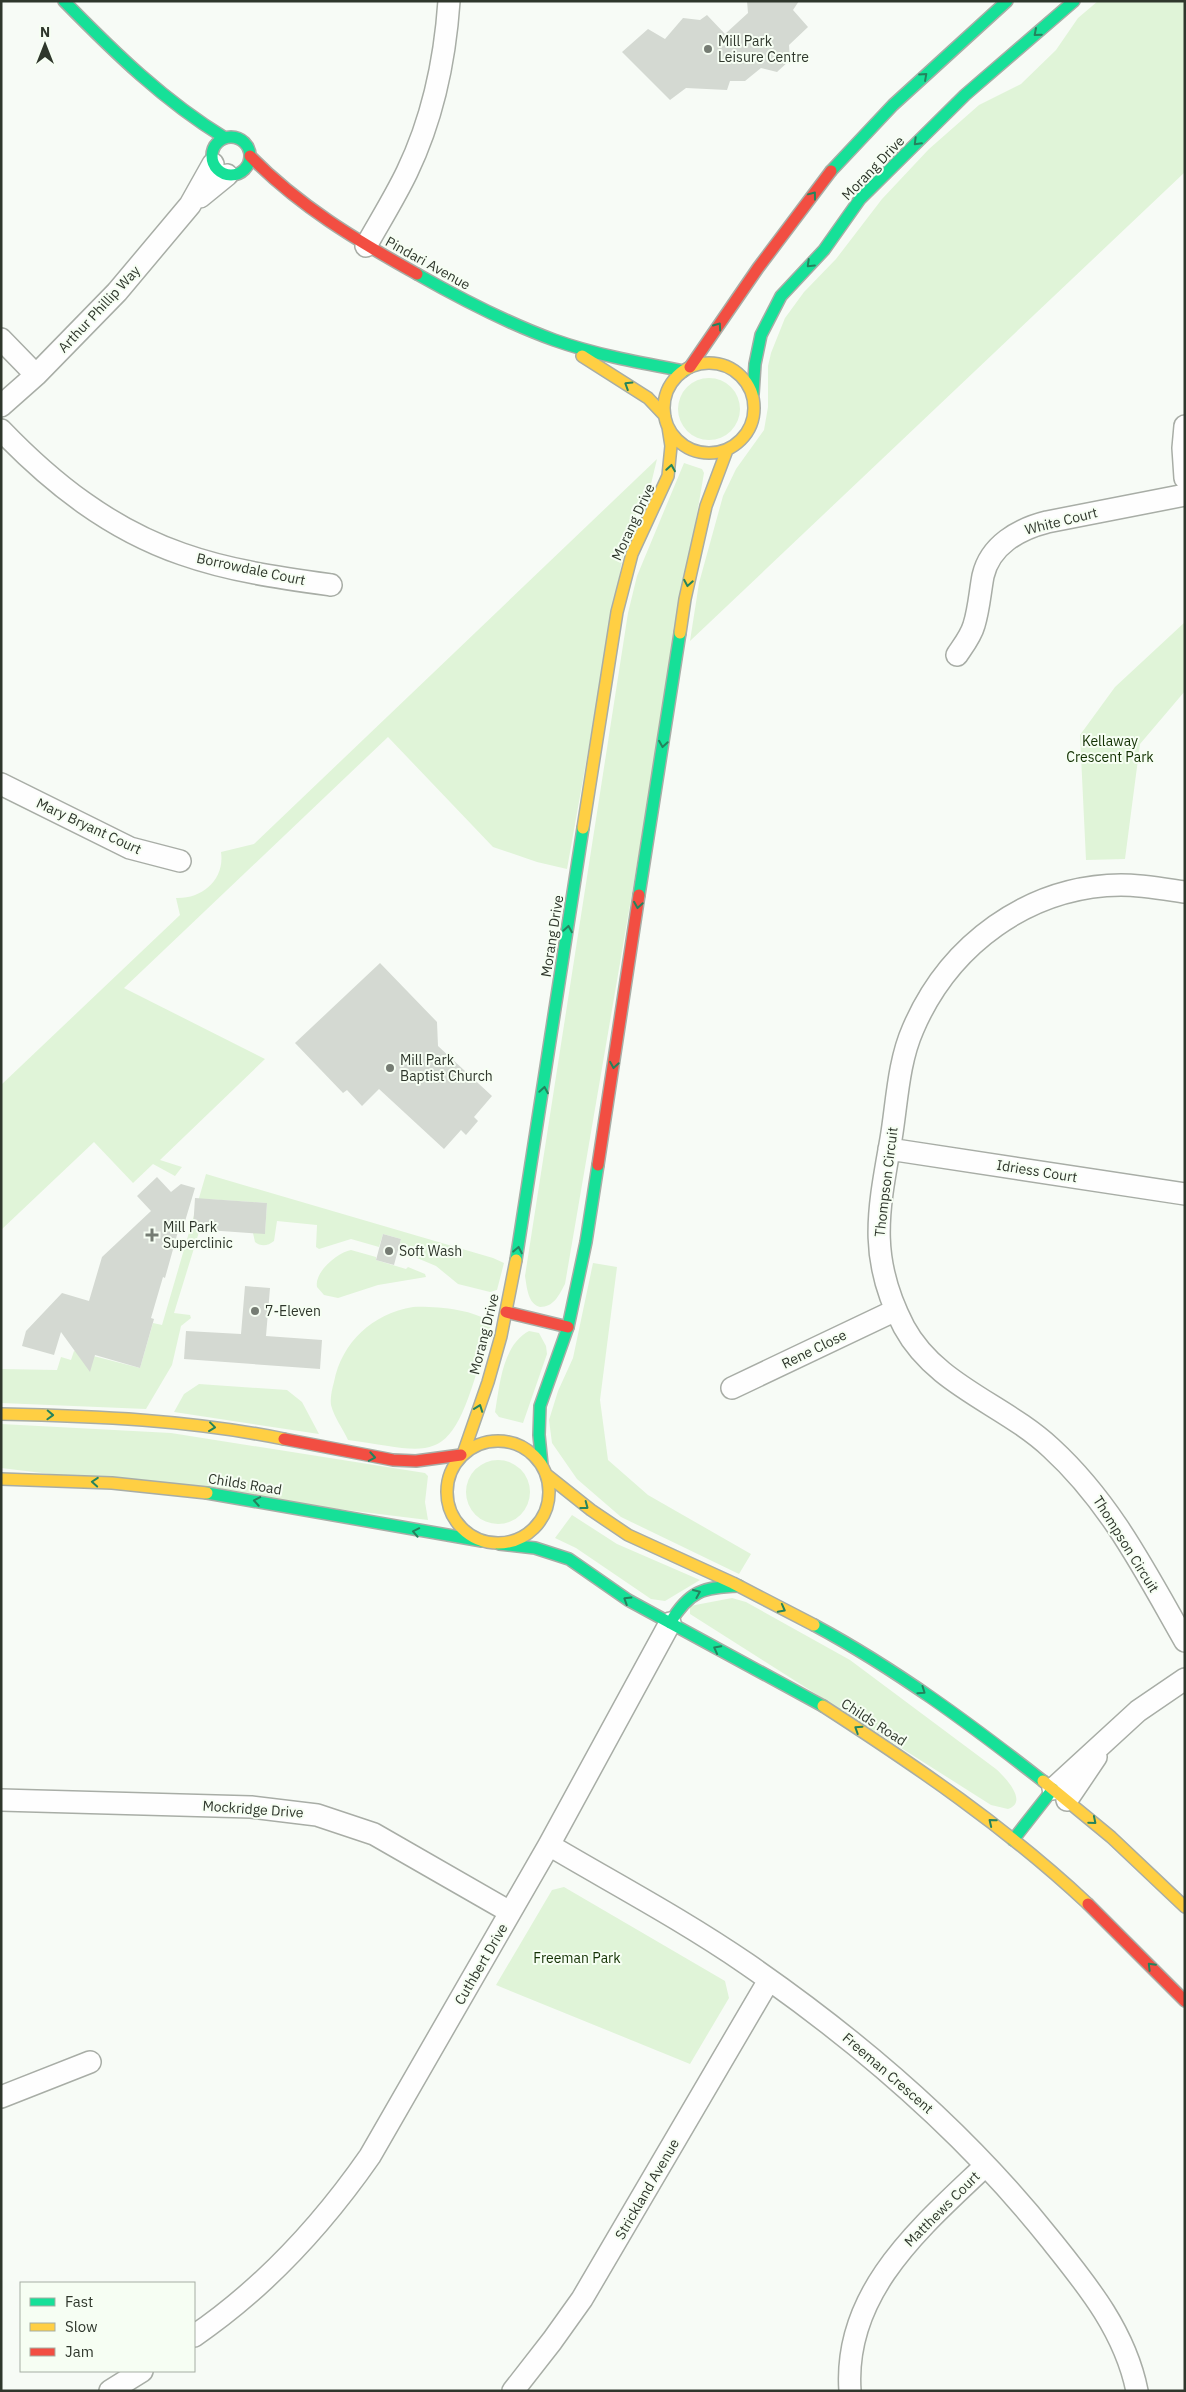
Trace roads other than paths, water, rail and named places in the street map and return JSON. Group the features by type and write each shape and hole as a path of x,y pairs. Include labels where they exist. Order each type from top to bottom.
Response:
{"main road":[{"path":"64,1 109,47 170,103 193,131"},
{"name":"Morang Drive","path":"687,369 830,172 914,85 1007,1"},
{"name":"Morang Drive","path":"753,394 755,364 761,335 781,296 824,250 860,199 965,95 1074,1"},
{"path":"170,103 225,138"},
{"path":"231,137 242,141 246,145 250,156 246,168 219,163 216,144 225,138 231,137"},
{"name":"Pindari Avenue","path":"250,156 294,200"},
{"path":"219,163 251,181"},
{"name":"Pindari Avenue","path":"268,189 294,200 366,246 470,303 555,339 613,356 687,369"},
{"name":"Pindari Avenue","path":"555,339 648,398 666,421"},
{"path":"703,363 728,366 743,378 753,394 755,407 753,421 748,432 738,443 727,450 713,453 699,452 686,447 676,438 666,421 664,404 668,391 674,379 687,369 703,363"},
{"name":"Morang Drive","path":"462,1454 488,1382 506,1312 536,1137 619,604 636,546 668,484 672,455 666,421"},
{"path":"727,450 706,506 685,599 586,1242 568,1327 540,1406 539,1435 545,1470 550,1491 548,1507 540,1521 529,1533 515,1541 499,1544 482,1541 466,1533 454,1520 447,1504 446,1486 451,1470 462,1454 475,1445 490,1441 505,1441 520,1445 532,1453 545,1470 619,1530 640,1542 739,1586 835,1637 905,1680 988,1737 1061,1799 1118,1842 1185,1907"},
{"path":"506,1312 568,1327"},
{"path":"1,1414 88,1416 173,1422 276,1437 392,1460 422,1461 462,1454"},
{"name":"Childs Road","path":"1,1479 136,1485 220,1494 441,1537 482,1541"},
{"name":"Childs Road","path":"499,1544 535,1548 569,1559 628,1600 823,1707 912,1764 975,1809 1013,1840 1028,1846 1119,1933 1185,2001"},
{"name":"Cuthbert Drive","path":"670,1623 685,1599 695,1592 714,1587 739,1586"},
{"path":"1013,1840 1061,1799"}],"street":[{"path":"366,246 407,171 423,133 443,62 449,1"},
{"name":"Arthur Phillip Way","path":"1,406 36,375 118,292 190,205 219,163"},
{"path":"1,339 36,375"},
{"path":"1185,426 1183,448 1185,478"},
{"name":"Borrowdale Court","path":"1,430 32,462 87,507 152,542 182,555 217,565 331,585"},
{"name":"White Court","path":"957,655 974,627 984,574 990,559 1000,545 1014,534 1047,522 1185,495"},
{"name":"Mary Bryant Court","path":"1,784 130,848 180,861"},
{"name":"Thompson Circuit","path":"1185,892 1122,885 1096,887 1058,895 1027,906 998,924 971,943 948,968 912,1030 906,1050 889,1149 878,1236 880,1260 885,1283 905,1329 933,1365 950,1380 1006,1414 1049,1445 1094,1492 1130,1545 1185,1641"},
{"name":"Idriess Court","path":"889,1149 1185,1194"},
{"name":"Rene Close","path":"732,1388 896,1310"},
{"name":"Cuthbert Drive","path":"195,2335 244,2299 283,2262 340,2200 370,2156 549,1845 670,1623"},
{"path":"1061,1799 1072,1770 1102,1746 1138,1711 1185,1679"},
{"name":"Mockridge Drive","path":"1,1800 251,1807 317,1815 374,1834 510,1912"},
{"name":"Freeman Crescent","path":"549,1845 686,1925 769,1980 809,2008 896,2077 940,2118 1024,2207 1090,2291 1124,2346 1137,2391"},
{"name":"Strickland Avenue","path":"513,2391 552,2341 587,2291 769,1980"},
{"path":"1,2097 90,2062"},
{"name":"Matthews Court","path":"850,2391 848,2374 856,2330 882,2276 921,2226 985,2166"},
{"path":"110,2391 140,2372"}],"place":[{"name":"Mill Park Leisure Centre","path":"708,49"},
{"name":"Mill Park Baptist Church","path":"390,1068"},
{"name":"Mill Park Superclinic","path":"152,1235"},
{"name":"Soft Wash","path":"389,1251"},
{"name":"7-Eleven","path":"255,1311"}],"park label":[{"name":"Kellaway Crescent Park","path":"1110,750"},
{"name":"Freeman Park","path":"577,1958"}]}
